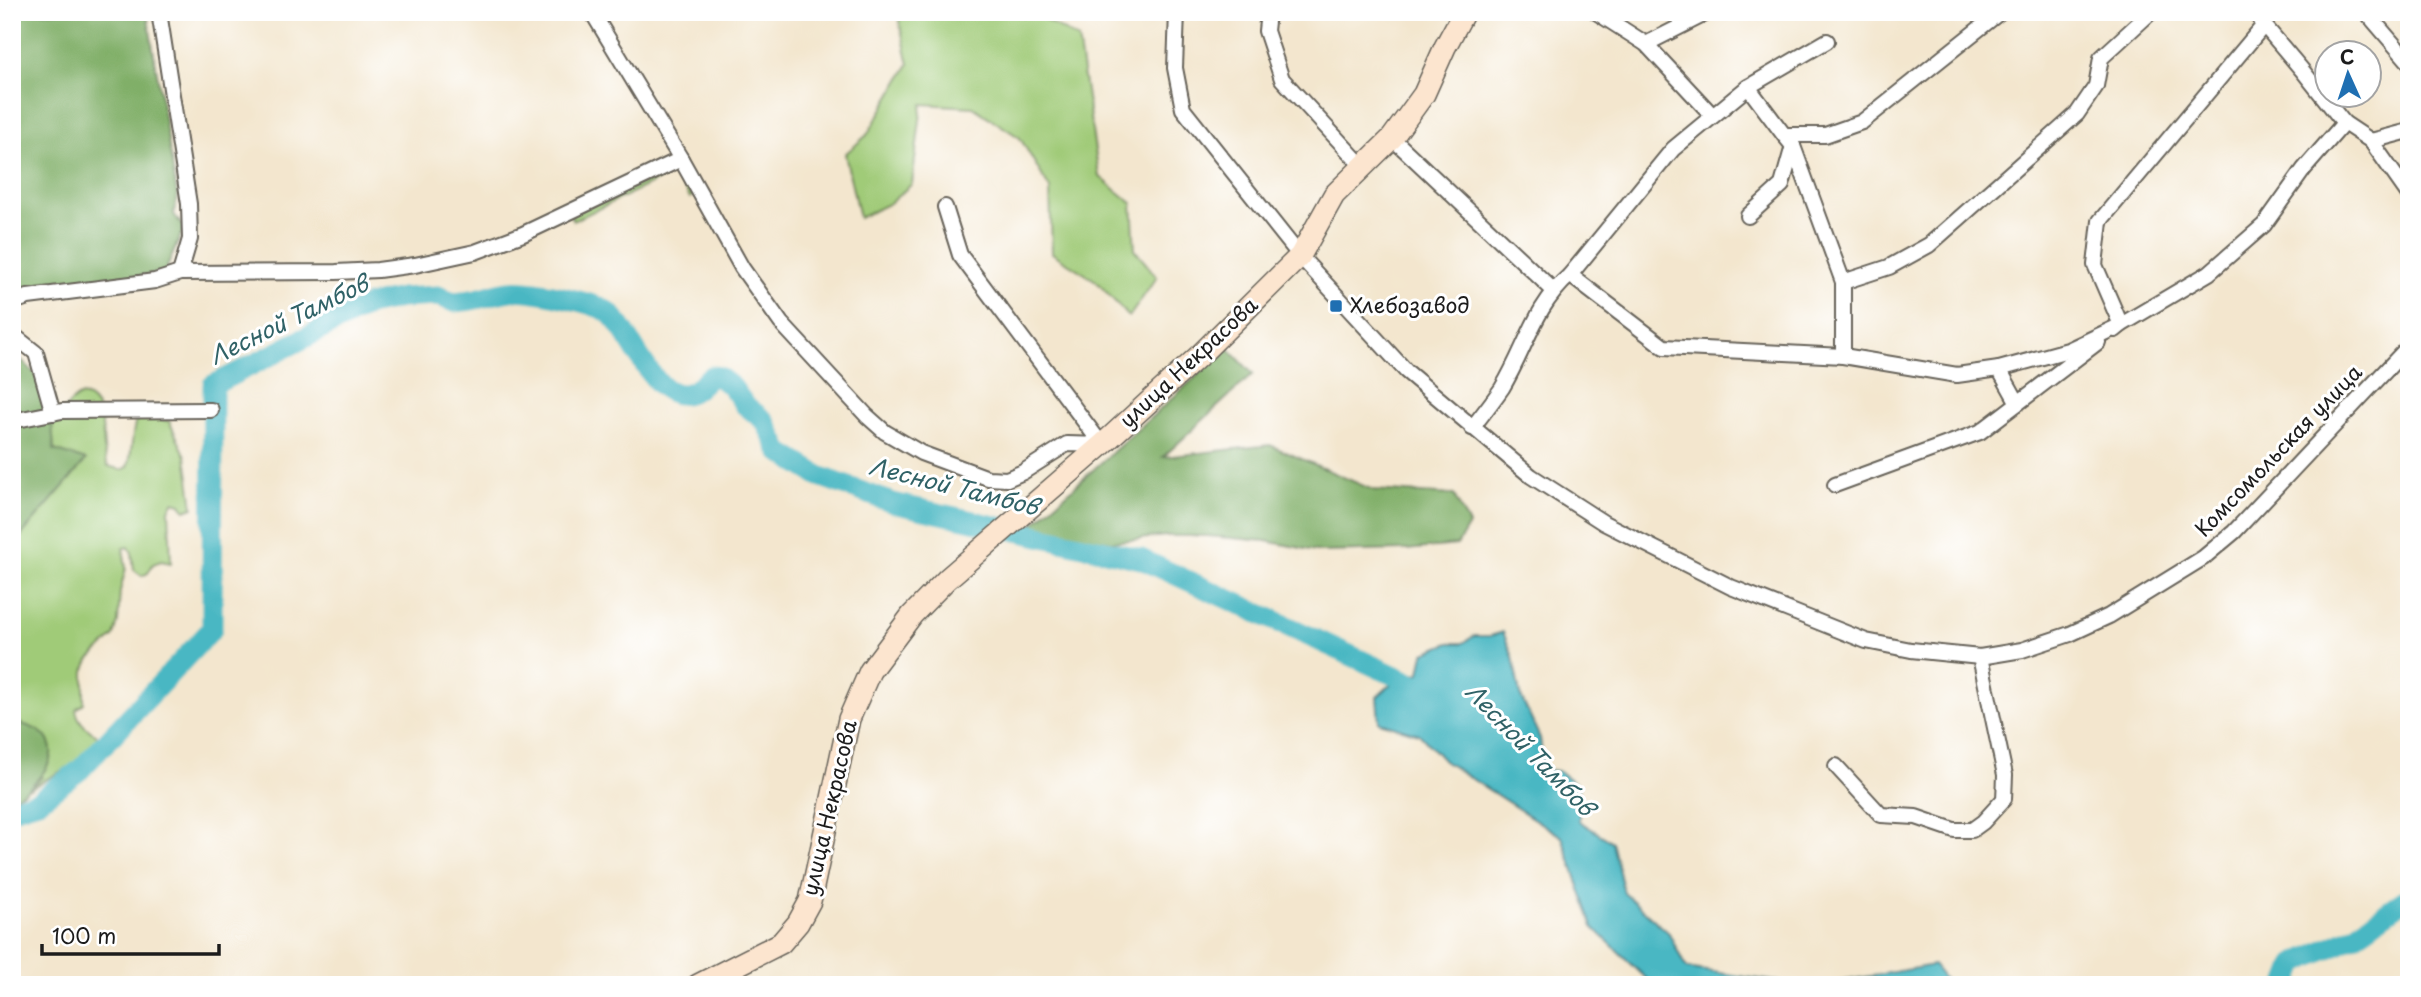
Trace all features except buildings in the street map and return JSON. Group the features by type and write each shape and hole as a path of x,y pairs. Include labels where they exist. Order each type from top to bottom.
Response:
{"street":[{"path":"159,12 190,204 190,239 180,273"},
{"path":"592,12 743,268 781,323 843,393 885,432 921,453 988,478 1007,479 1067,444 1102,445"},
{"name":"Комсомольская улица","path":"1177,12 1175,68 1184,109 1300,256 1406,371 1531,475 1604,523 1731,587 1866,641 1911,650 1980,657 2022,650 2070,634 2109,616 2203,558 2234,532 2409,346"},
{"path":"1268,12 1266,31 1282,79 1363,167"},
{"name":"улица Некрасова","path":"698,985 781,943 798,923 810,901 849,719 870,671 912,615 947,579 1102,445 1201,354 1300,256 1334,195 1392,138 1424,94 1464,12"},
{"path":"1596,12 1646,44 1713,116"},
{"path":"1646,44 1709,12"},
{"path":"1788,141 1825,135 1862,122 2000,12"},
{"path":"1843,282 1889,267 1928,245 1959,219 2077,114 2096,86 2101,58 2151,12"},
{"path":"2366,12 2409,62"},
{"path":"2121,325 2095,265 2099,221 2260,19 2343,123 2371,142 2409,195"},
{"path":"1472,428 1502,387 1533,322 1553,290 1570,275 1673,149 1748,87 1827,41"},
{"path":"1748,87 1788,141 1843,282 1843,356"},
{"path":"1570,275 1664,347 1843,356 1957,375 1999,369 2068,349 2121,325 2209,273 2264,225 2304,169 2343,123"},
{"path":"2371,142 2409,131"},
{"path":"1392,138 1553,290"},
{"path":"1748,216 1783,185 1788,141"},
{"path":"14,303 28,297 155,281 180,273 336,272 415,265 475,252 523,234 681,159"},
{"path":"945,207 960,254 1102,445"},
{"path":"1835,485 1980,432 2121,325"},
{"path":"12,334 36,354 53,413"},
{"path":"1999,369 2018,403"},
{"path":"12,421 62,411 211,410"},
{"path":"1836,766 1881,815 1916,817 1954,830 1972,830 1983,822 2004,799 2005,775 1980,657"}],"green space":[{"path":"12,12 147,12 177,195 174,214 184,228 165,272 70,287 13,291"},
{"path":"897,12 1038,12 1039,16 1078,39 1099,176 1132,203 1135,250 1157,277 1129,317 1096,281 1052,253 1050,189 1020,138 973,107 922,104 912,184 890,203 859,218 845,154 867,135 909,64"},
{"path":"676,168 682,172 694,195 690,198 675,172 573,221 570,215"},
{"path":"1228,348 1253,374 1163,457 1270,445 1373,490 1454,495 1469,525 1457,545 1406,550 1321,552 1266,541 1207,536 1167,536 1111,542 1032,525"},
{"path":"12,350 41,380 52,424 54,450 86,460 12,546"},
{"path":"82,395 97,407 108,466 122,470 128,467 137,416 169,421 186,456 193,507 185,510 181,504 173,502 169,510 171,563 161,561 153,564 148,573 142,576 134,570 129,547 123,548 126,568 114,636 89,660 84,671 84,703 76,709 80,721 109,745 29,789 42,777 12,721 12,546 86,460 54,450 52,424 69,404"},
{"path":"12,721 43,734 51,753 49,762 37,780 12,799"}],"water":[{"path":"1503,632 1513,657 1520,695 1540,738 1544,770 1558,771 1579,786 1579,821 1612,842 1624,893 1669,933 1686,968 1799,985 1653,985 1593,927 1562,837 1444,761 1419,734 1379,722 1377,697 1398,678 1420,673 1424,653 1449,643 1463,643 1474,636 1490,636"},
{"path":"1933,965 1949,985 1821,985"}],"waterway":[{"name":"Лесной Тамбов","path":"12,809 38,801 80,770 212,629 213,385 369,305 401,298 438,296 454,302 519,291 560,297 600,308 617,321 645,365 666,389 678,394 691,392 712,376 719,377 732,387 745,405 765,421 780,452 819,476 893,503 1141,559 1426,690"},
{"path":"2287,985 2295,964 2354,936 2409,897"}],"place":[{"name":"Хлебозавод","path":"1336,306"}]}
